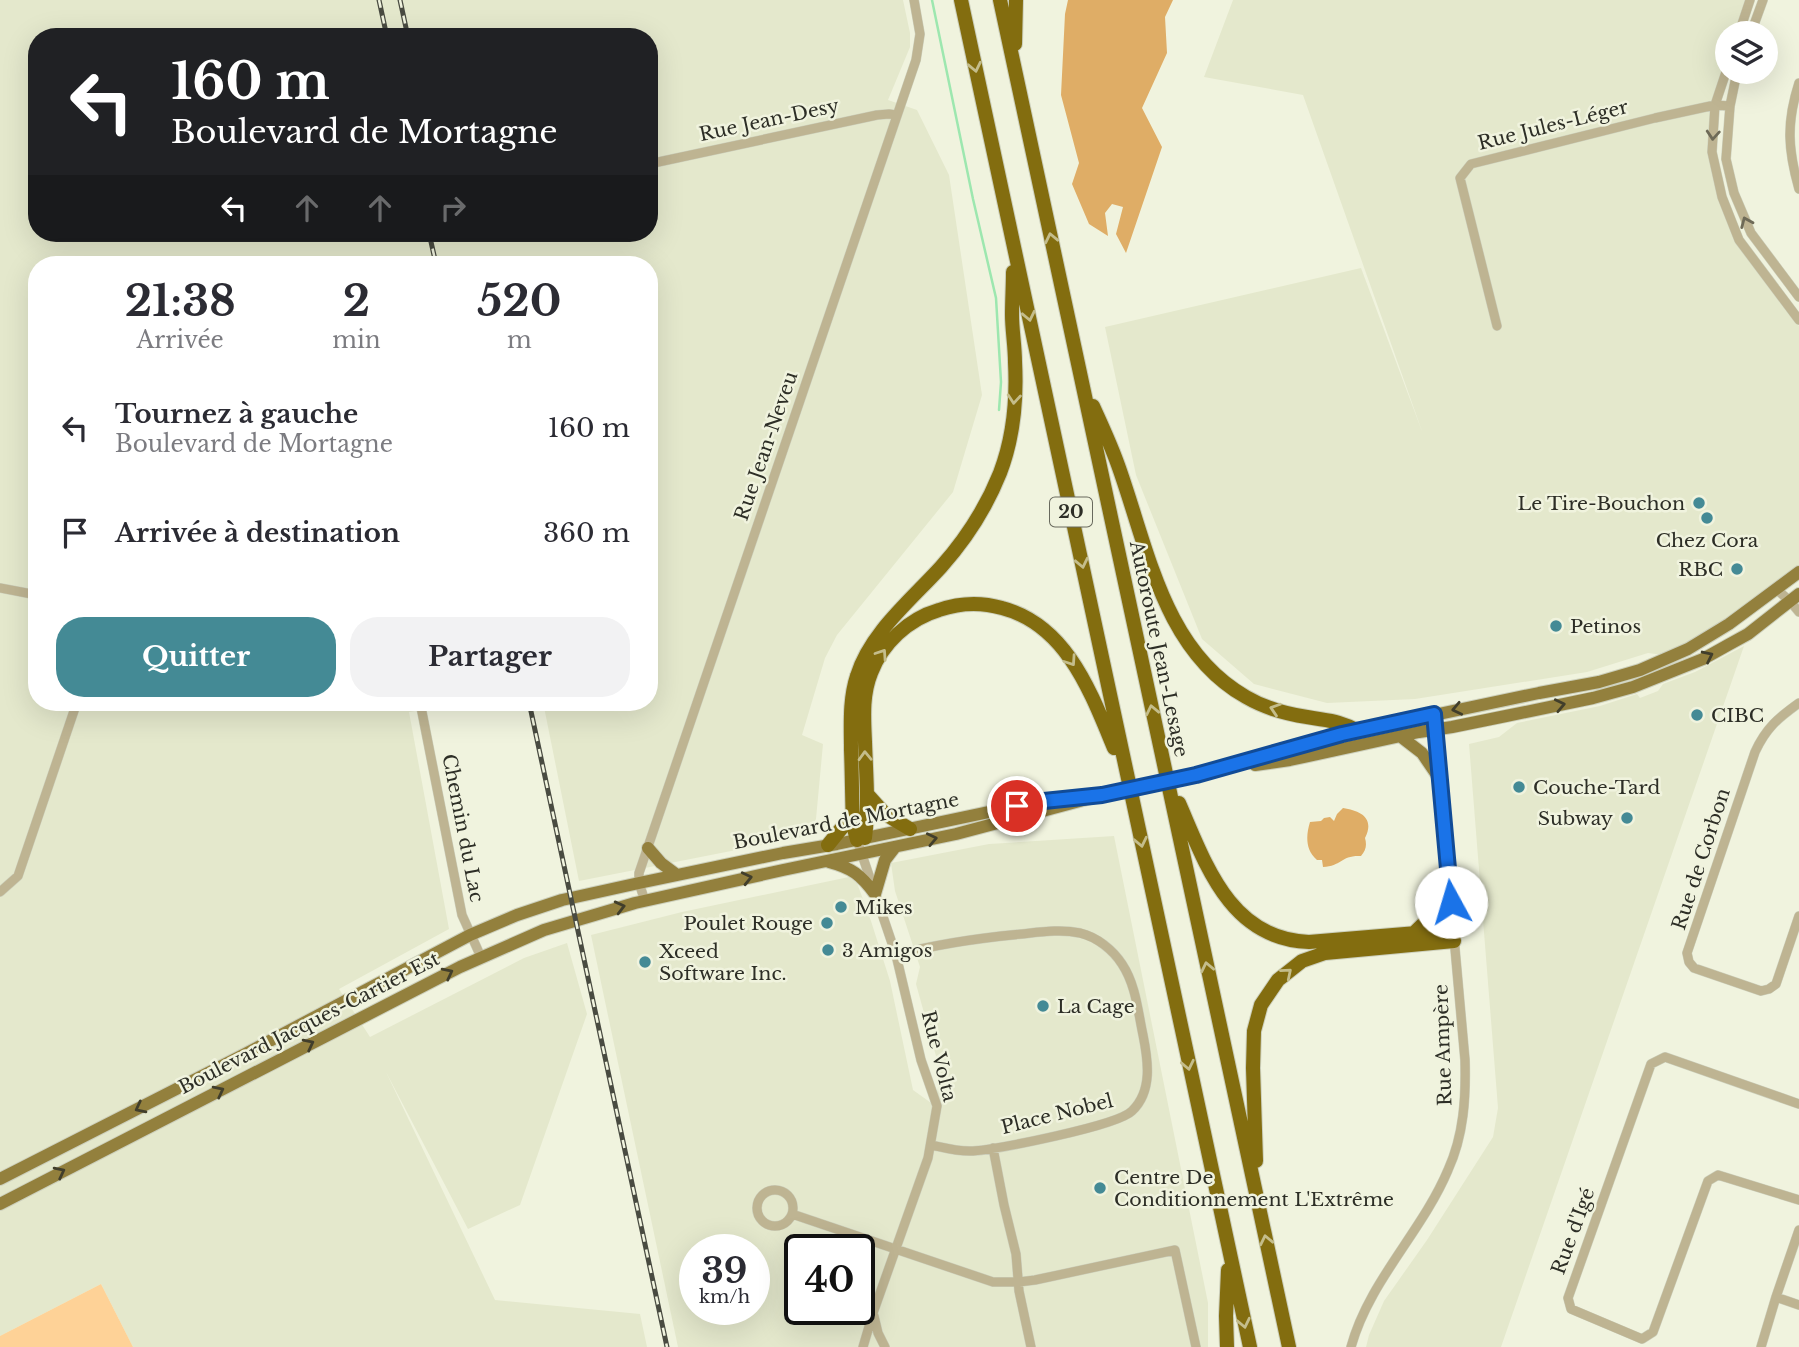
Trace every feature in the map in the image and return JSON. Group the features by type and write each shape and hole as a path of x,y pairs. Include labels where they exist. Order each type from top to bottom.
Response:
{"highway":[{"name":"20","path":"961,0 1250,1347"},
{"name":"Autoroute Jean-Lesage","path":"1000,0 1289,1347"},
{"path":"1015,70 1016,0"},
{"path":"862,844 853,828 853,689 867,653 883,631 942,567 968,534 989,497 1004,462 1015,390 1012,317 1014,250"},
{"path":"1080,377 1118,463 1168,607 1180,631 1197,655 1221,680 1254,701 1289,713 1342,722 1358,731"},
{"path":"862,844 867,794 864,710 867,686 875,665 893,639 909,625 937,610 963,605 986,605 1013,611 1038,625 1071,659 1089,689 1126,776"},
{"path":"1167,777 1210,872 1238,912 1256,927 1283,939 1309,942 1414,933 1454,936"},
{"path":"867,794 888,817 910,829"},
{"path":"828,845 853,814"},
{"path":"1414,933 1450,898"},
{"path":"1257,1201 1254,1035 1258,1014 1270,990 1292,968 1319,955 1454,936"},
{"path":"1227,1347 1228,1251"}],"main road":[{"name":"Boulevard de Mortagne","path":"1196,775 1358,731 1599,682 1640,670 1688,649 1729,624 1799,572"},
{"name":"Boulevard de Mortagne","path":"639,883 828,845 895,847 980,828 1102,795 1593,698 1633,687 1703,659 1748,634 1795,597"},
{"path":"1400,736 1422,753 1439,779"},
{"name":"Boulevard de Mortagne","path":"645,901 826,861 862,844 910,829 1044,801 1102,795"},
{"path":"875,894 885,860 895,847"},
{"path":"648,848 661,863 677,875"},
{"path":"826,861 850,868 866,881 875,894"},
{"name":"Boulevard Jacques-Cartier Est","path":"0,1179 470,935 555,902 639,883"},
{"name":"Boulevard Jacques-Cartier Est","path":"0,1204 481,957 555,926 645,901"}],"street":[{"name":"Rue Jean-Neveu","path":"639,883 639,873 919,49 920,30 914,0"},
{"path":"1743,21 1750,0"},
{"path":"1755,21 1763,0"},
{"path":"1799,83 1789,130 1790,155 1799,189"},
{"path":"1722,84 1715,105 1712,152 1722,197 1739,240 1799,320"},
{"path":"1735,84 1726,159 1734,193 1751,233 1799,298"},
{"name":"Rue Jules-Léger","path":"1497,326 1460,178 1471,164 1642,121 1715,105 1730,106"},
{"name":"Rue Jean-Desy","path":"658,161 877,115 897,115"},
{"path":"1748,251 1759,244"},
{"path":"0,588 28,593"},
{"path":"1776,589 1795,597 1799,612"},
{"name":"Rue de Corbon","path":"1799,703 1763,734 1755,752 1687,953 1689,962 1694,968 1762,991 1769,989 1776,984 1799,916"},
{"path":"0,892 18,876 74,711"},
{"name":"Chemin du Lac","path":"422,711 462,915 481,957"},
{"name":"Rue Ampère","path":"1351,1347 1366,1306 1448,1171 1462,1125 1465,1060 1434,714"},
{"name":"Rue Volta","path":"862,844 875,894 896,955 921,1060 937,1106 928,1158 875,1307"},
{"path":"639,883 645,901"},
{"name":"Place Nobel","path":"896,955 983,937 1062,930 1083,934 1098,941 1123,964 1136,1001 1146,1053 1146,1087 1133,1111 1122,1118 1085,1129 972,1151 931,1145"},
{"name":"Rue d'Igé","path":"1799,1104 1665,1058 1651,1064 1568,1298 1570,1309 1642,1339 1653,1332 1708,1181 1718,1175 1799,1200"},
{"path":"993,1148 1016,1254 1031,1347"},
{"path":"778,1191 789,1196 792,1214 786,1223 769,1225 758,1215 758,1201 766,1192 778,1191"},
{"path":"792,1214 993,1282 1019,1282 1175,1250 1196,1347"},
{"path":"1761,1347 1799,1230"},
{"path":"1776,1297 1799,1305"},
{"path":"875,1321 885,1347"},
{"name":"Rue Volta","path":"863,1347 869,1325"}],"shaded area":[{"path":"0,0 903,0 910,47 888,100 917,110 949,175 982,395 953,492 837,635 825,658 802,735 823,744 816,819 807,836 579,881 545,711 658,711 658,256 28,256 28,711 415,711 409,712 449,929 339,989 370,1037 524,958 567,943 587,1014 520,1205 468,1229 386,1072 495,1300 640,1314 647,1347 133,1347 101,1284 0,1336"},
{"path":"1068,0 1173,0 1165,17 1167,53 1142,108 1162,147 1126,253 1116,234 1123,207 1112,204 1105,213 1108,236 1089,224 1072,184 1079,163 1061,95"},
{"path":"1233,0 1746,0 1738,21 1715,21 1715,84 1718,84 1709,129 1715,183 1749,258 1799,326 1799,567 1696,639 1663,655 1648,653 1587,672 1415,699 1327,703 1254,684 1202,639 1136,475 1105,327 1361,268 1423,434 1303,95 1204,77"},
{"path":"1744,646 1501,1347 1366,1347 1384,1301 1493,1137 1498,1108 1469,744 1499,737 1517,723 1600,706 1637,694 1640,698 1658,691 1663,684 1695,672"},
{"path":"1343,808 1361,814 1367,821 1365,850 1361,856 1349,857 1323,867 1322,860 1317,860 1308,847 1310,822 1330,817 1334,821"},
{"path":"1114,836 1208,1303 1208,1347 678,1347 591,935 682,912 849,877 857,883 890,981 913,1090 934,1105 941,1074 916,984 920,967 895,891 891,863 989,844"},
{"path":"101,1284 133,1347 0,1347 0,1336"}],"waterway":[{"path":"932,0 996,298 1001,382 999,410"}],"railway":[{"path":"379,0 385,28"},
{"path":"400,0 406,28"},
{"path":"431,242 434,256"},
{"path":"531,711 667,1347"}],"place":[{"name":"Le Tire-Bouchon","path":"1699,503"},
{"name":"Chez Cora","path":"1707,518"},
{"name":"RBC","path":"1737,569"},
{"name":"Petinos","path":"1556,626"},
{"name":"CIBC","path":"1697,715"},
{"name":"Couche-Tard","path":"1519,787"},
{"name":"Subway","path":"1627,818"},
{"name":"Mikes","path":"841,907"},
{"name":"Poulet Rouge","path":"827,923"},
{"name":"3 Amigos","path":"828,950"},
{"name":"Xceed Software Inc.","path":"645,962"},
{"name":"La Cage","path":"1043,1006"},
{"name":"Centre De Conditionnement L'Extrême","path":"1100,1188"}],"route":[{"path":"1017,806 1102,795 1196,775 1342,734 1434,714 1451,902"}]}
